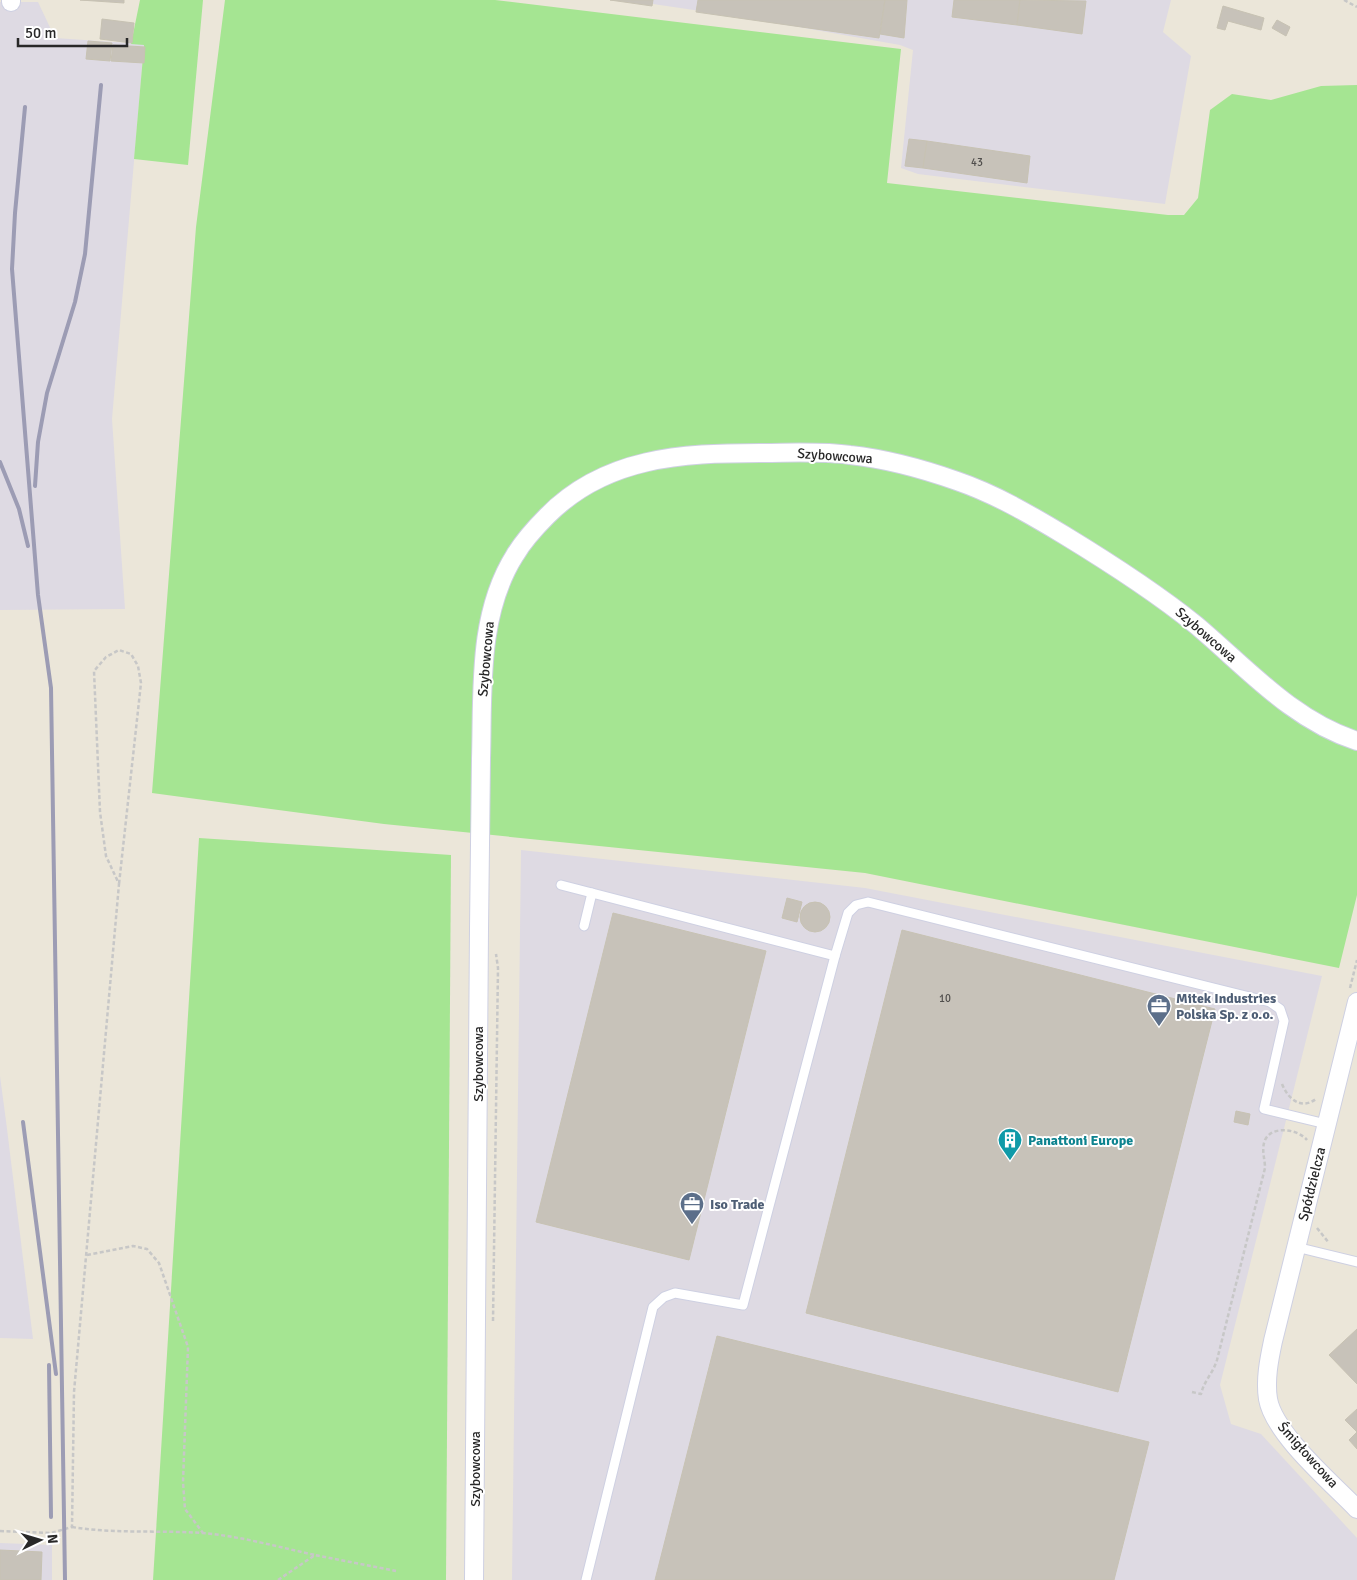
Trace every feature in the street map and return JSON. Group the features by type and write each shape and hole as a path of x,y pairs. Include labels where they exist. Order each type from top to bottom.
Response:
{"street":[{"name":"Szybowcowa","path":"474,1580 483,676 491,609 502,580 514,556 528,537 552,511 591,482 616,470 665,457 730,453 845,454 882,460 926,471 978,489 1020,509 1132,577 1160,596 1294,710 1332,732 1357,741"},
{"name":"Spółdzielcza","path":"1269,1366 1355,1001"},
{"name":"Śmigłowcowa","path":"1269,1366 1268,1399 1277,1422 1294,1444 1357,1509"}],"lane":[{"path":"561,885 835,956"},
{"path":"584,926 592,893"},
{"path":"586,1580 653,1307 664,1297 675,1294 742,1306 835,956 848,913 856,904 868,902 1270,1002 1280,1009 1284,1021 1264,1109 1326,1124"},
{"path":"1296,1248 1357,1262"}],"path":[{"path":"1344,0 1357,7"},
{"path":"72,1527 74,1392 119,884 141,683 138,666 131,654 119,650 106,657 94,671 94,687 100,812 106,856 119,884"},
{"path":"493,1322 498,968 496,953"},
{"path":"1355,1001 1357,960"},
{"path":"1282,1078 1286,1094 1290,1098 1307,1104 1319,1097"},
{"path":"1192,1392 1201,1394 1204,1381 1214,1369 1218,1360 1265,1168 1262,1152 1265,1141 1270,1133 1280,1130 1300,1134 1306,1138 1308,1144"},
{"path":"1315,1220 1321,1236 1334,1246"},
{"path":"87,1255 133,1246 147,1250 158,1263 188,1347 183,1482 185,1509 203,1533"},
{"path":"0,1531 51,1533 72,1527 99,1531 203,1533 242,1539 396,1571"},
{"path":"278,1580 315,1555"}],"shaded area":[{"path":"626,0 1171,0 1163,32 1191,56 1165,204 918,174 901,168 913,50 900,45 748,18"},
{"path":"0,2 38,2 55,38 144,44 112,419 125,609 0,610"},
{"path":"521,850 865,888 1322,976 1220,1385 1231,1424 1261,1434 1357,1538 1357,1580 512,1580"},
{"path":"0,1076 6,1121 33,1339 0,1338"},
{"path":"0,1543 52,1545 52,1580 0,1580"}],"green space":[{"path":"140,0 203,0 188,165 134,159 144,45 131,44"},
{"path":"225,0 495,0 901,49 887,183 1168,215 1184,215 1198,198 1210,110 1232,94 1271,100 1321,86 1357,85 1357,895 1339,968 865,873 384,824 152,793 196,227"},
{"path":"199,838 451,855 446,1580 153,1580"}],"building":[{"path":"80,0 124,0 124,3"},
{"path":"610,0 653,0 652,6"},
{"path":"698,0 885,0 879,38 696,12"},
{"path":"885,0 907,0 904,38 880,34"},
{"path":"954,0 1020,0 1017,25 952,17"},
{"path":"1020,0 1086,1 1082,34 1017,25"},
{"path":"1223,6 1264,18 1261,30 1228,21 1225,30 1217,28"},
{"path":"102,19 134,23 132,43 100,39"},
{"path":"1277,20 1290,27 1286,36 1272,28"},
{"path":"88,41 112,43 110,61 86,59"},
{"path":"113,45 145,47 144,63 111,61"},
{"path":"909,139 927,141 923,168 905,166"},
{"path":"927,141 1030,156 1027,183 923,168"},
{"path":"787,898 802,902 797,922 782,918"},
{"path":"815,902 826,906 830,917 826,928 815,932 804,928 800,917 804,906"},
{"path":"613,913 766,951 689,1260 536,1222"},
{"name":"Panattoni Europe","path":"902,930 1215,1009 1118,1392 806,1313"},
{"path":"1236,1111 1250,1114 1248,1125 1234,1122"},
{"path":"1357,1329 1357,1384 1329,1355"},
{"path":"717,1336 1149,1442 1114,1580 655,1580"},
{"path":"1357,1409 1357,1432 1345,1420"},
{"path":"1357,1432 1357,1449 1349,1440"},
{"path":"0,1550 42,1552 41,1580 0,1580"}],"railway":[{"path":"35,486 38,442 47,393 75,302 85,254 101,85"},
{"path":"25,107 12,269 38,595 51,688 65,1580"},
{"path":"0,462 19,509 28,546"},
{"path":"23,1122 56,1374"},
{"path":"49,1365 51,1517"}],"place":[{"name":"Mitek Industries Polska Sp. z o.o.","path":"1159,1027"},
{"name":"Panattoni Europe","path":"1010,1161"},
{"name":"Iso Trade","path":"692,1225"}]}
